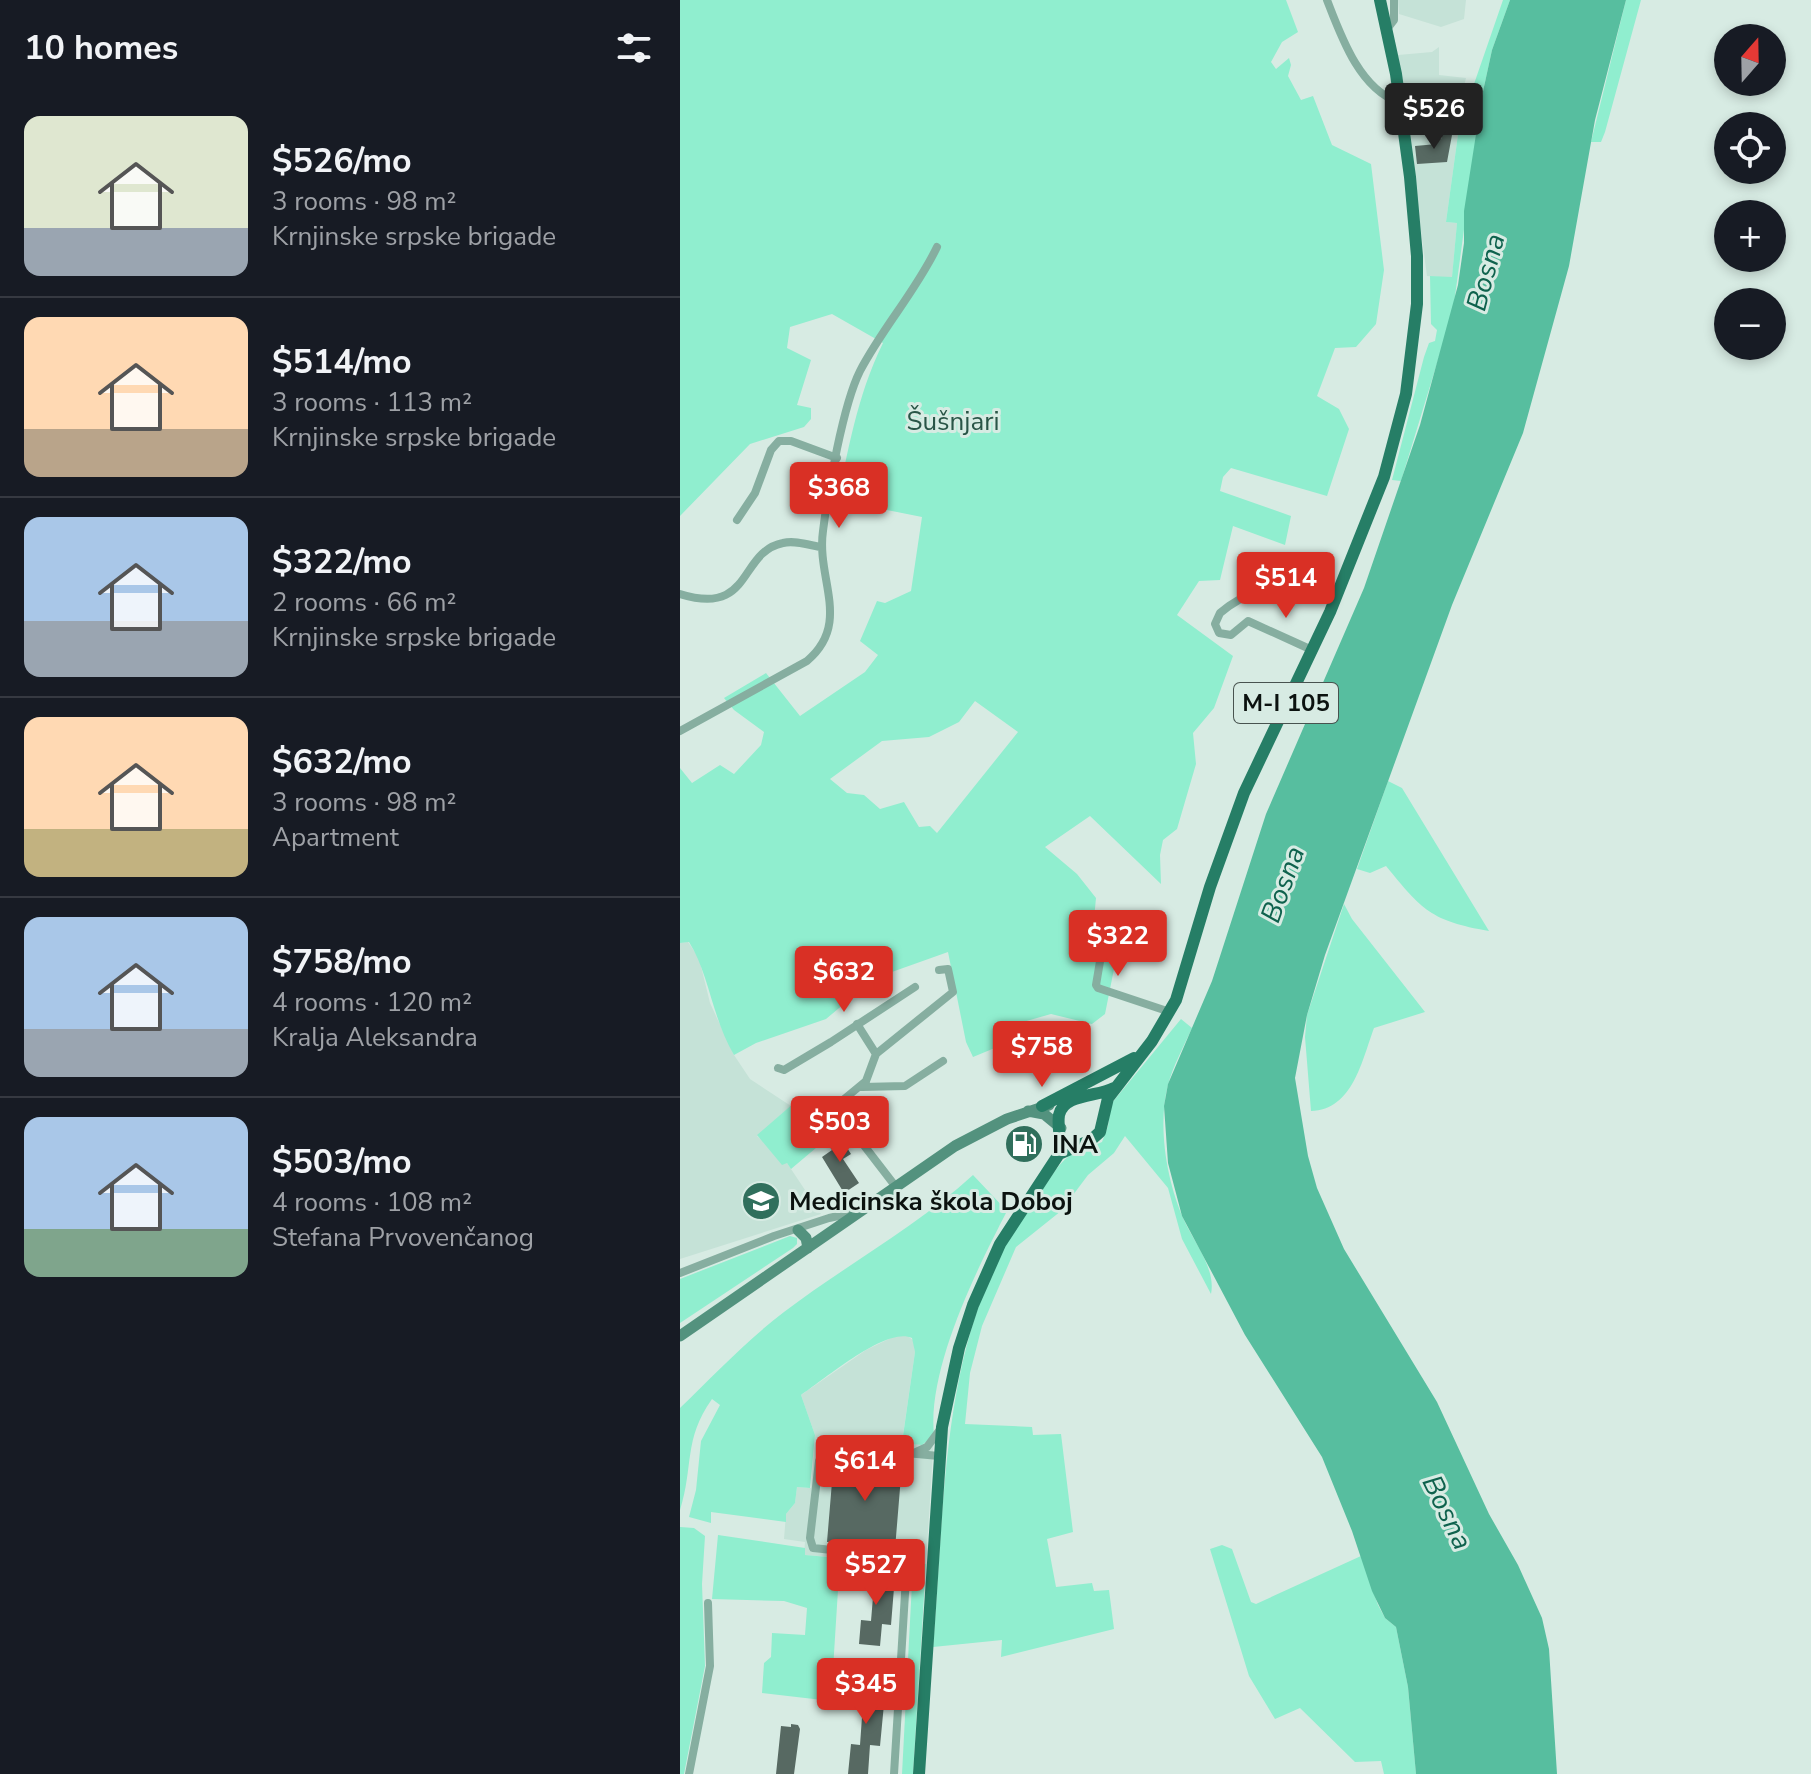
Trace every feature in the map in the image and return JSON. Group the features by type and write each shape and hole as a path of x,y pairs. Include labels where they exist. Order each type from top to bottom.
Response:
{"main road":[{"name":"M-I 105","path":"1085,1142 1100,1132 1103,1115 1116,1087 1170,1012 1244,793 1359,546 1384,477 1401,416 1412,358 1417,256 1410,177 1380,0"},
{"path":"1042,1106 1123,1065 1143,1051"},
{"path":"919,1774 939,1456 959,1348 982,1282 1014,1219 1059,1154 1060,1113 1069,1101 1116,1087"},
{"path":"1085,1098 1094,1102 1103,1115"},
{"path":"1061,1130 1072,1140 1085,1142"},
{"path":"1059,1154 1085,1142"}],"street":[{"path":"1327,0 1361,71 1375,89 1398,102"},
{"path":"1387,29 1394,20 1394,0"},
{"path":"680,731 807,661 820,650 832,619 820,547 837,458 858,375 914,291 937,247"},
{"path":"737,520 755,493 771,450 779,441 791,441 837,458"},
{"path":"680,594 705,600 716,599 733,590 775,546 793,542 820,547"},
{"path":"1253,591 1220,613 1215,624 1219,633 1231,635 1248,621 1312,650"},
{"path":"1107,920 1098,988 1170,1012"},
{"path":"896,1187 839,1113 843,1100 862,1087 876,1054 953,992 948,969 939,970"},
{"path":"778,1068 784,1070 817,1052 915,987"},
{"path":"857,1024 876,1054"},
{"path":"862,1087 905,1086 943,1061"},
{"path":"680,1336 955,1146 1024,1112 1069,1101"},
{"path":"1024,1112 1044,1114 1061,1130"},
{"path":"680,1273 829,1218 861,1212"},
{"path":"798,1230 816,1229 827,1235"},
{"path":"798,1230 806,1238 808,1248"},
{"path":"912,1453 927,1447 942,1427"},
{"path":"894,1774 907,1559 815,1550 810,1538 819,1461 825,1450 839,1447 939,1456"},
{"path":"689,1774 710,1666 708,1603"}],"shaded area":[{"path":"1398,0 1466,0 1464,19 1441,27 1399,14"},
{"path":"1439,47 1439,75 1466,78 1458,110 1406,111 1398,55 1432,52"},
{"path":"1406,118 1460,120 1446,222 1457,223 1452,278 1427,276"},
{"path":"688,942 699,958 710,1003 734,1055 750,1079 791,1106 757,1136 787,1163 821,1214 680,1259 680,943"},
{"path":"905,1334 914,1341 915,1352 902,1442 922,1445 934,1435 926,1564 804,1555 805,1542 784,1539 786,1514 795,1503 797,1487 811,1488 815,1435 801,1395 866,1350"}],"green space":[{"name":"Šušnjari","path":"680,0 1286,0 1298,32 1282,42 1271,62 1276,69 1289,58 1288,76 1301,100 1313,96 1332,145 1371,164 1384,270 1376,324 1356,347 1335,348 1317,396 1339,409 1349,429 1327,496 1231,468 1223,477 1220,491 1291,516 1285,545 1233,526 1220,580 1199,581 1177,615 1233,656 1214,708 1193,733 1196,764 1177,829 1163,840 1161,884 1090,816 1045,847 1077,874 1096,898 1092,939 1116,959 1105,1014 1092,1024 1051,1014 998,1029 1002,1045 973,1057 966,1042 948,952 875,978 826,1019 756,1043 734,1055 720,1026 696,954 689,942 680,943 680,768 692,783 720,765 734,774 761,745 764,732 734,710 724,698 766,673 800,716 865,672 878,655 860,641 877,601 885,603 911,591 922,517 857,504 835,509 860,404 883,343 832,314 790,327 787,348 811,360 797,405 811,408 811,419 804,427 750,444 680,516","holes":["975,701 1018,732 937,833 930,826 919,827 904,802 880,809 864,795 847,793 830,779 882,741 929,737 959,722"]},
{"path":"1503,0 1510,0 1492,50 1482,96 1453,311 1401,481 1392,480 1424,357 1429,343 1435,341 1437,330 1431,324 1430,276 1452,277 1457,223 1446,222 1460,120 1470,121 1474,84"},
{"path":"1626,0 1641,0 1605,132 1601,142 1591,142"},
{"path":"1388,781 1402,788 1489,931 1440,918 1419,903 1386,866 1370,873 1357,869"},
{"path":"1344,904 1352,919 1425,1012 1374,1028 1360,1068 1346,1093 1337,1102 1311,1111 1305,1037 1307,1015"},
{"path":"1181,1019 1192,1028 1168,1085 1163,1118 1164,1136 1178,1205 1208,1266 1211,1294 1182,1239 1168,1188 1125,1136 1114,1153 1088,1175 1061,1211 1016,1247 982,1326 970,1373 965,1424 1032,1427 1033,1435 1061,1434 1073,1532 1047,1539 1056,1587 1092,1583 1094,1591 1109,1590 1114,1629 1001,1657 1002,1640 933,1647 953,1411 965,1353 982,1297 1006,1243 1053,1174 1073,1153 1102,1142 1111,1104"},
{"path":"802,1096 824,1105 842,1126 791,1169 787,1163 782,1165 757,1135"},
{"path":"973,1175 1007,1211 969,1290 946,1350 938,1380 934,1435 922,1445 902,1443 915,1352 912,1338 901,1336 887,1340 855,1356 801,1395 815,1435 810,1488 797,1487 795,1503 786,1514 786,1522 711,1512 711,1523 689,1517 696,1490 701,1441 720,1405 712,1399 697,1427 680,1510 680,1408 770,1323 928,1212"},
{"path":"790,1236 797,1238 793,1248 680,1323 680,1279"},
{"path":"680,1527 694,1528 705,1536 702,1584 705,1666 684,1774 680,1774"},
{"path":"718,1535 805,1548 805,1555 840,1558 831,1701 762,1693 764,1663 771,1657 772,1633 805,1635 807,1608 784,1601 712,1599"},
{"path":"1222,1545 1232,1549 1251,1602 1256,1604 1361,1556 1378,1605 1385,1618 1396,1627 1408,1687 1416,1774 1384,1774 1381,1761 1355,1762 1300,1708 1275,1719 1249,1676 1210,1549"},
{"path":"913,1564 926,1564 913,1774 902,1774"}],"water":[{"name":"Bosna","path":"1510,0 1626,0 1595,120 1569,266 1523,433 1452,605 1325,955 1307,1015 1295,1078 1308,1156 1317,1188 1344,1249 1437,1402 1489,1514 1518,1565 1542,1618 1549,1649 1557,1774 1416,1774 1408,1687 1396,1627 1385,1618 1372,1591 1322,1457 1245,1335 1182,1216 1168,1163 1164,1106 1168,1084 1212,981 1266,814 1364,588 1420,425 1458,285 1464,243 1464,211 1482,96 1492,50"}],"building":[{"path":"1443,133 1452,135 1447,162 1417,164 1415,146 1437,144 1436,139 1441,139"},
{"path":"838,1134 851,1154 843,1159 859,1183 844,1193 822,1157 832,1150 826,1142"},
{"path":"834,1458 902,1464 895,1549 827,1542"},
{"path":"865,1562 872,1563 872,1568 883,1569 881,1587 894,1588 891,1625 882,1624 880,1646 859,1644 861,1620 871,1621 874,1585 863,1584"},
{"path":"856,1674 866,1675 865,1682 875,1683 873,1703 884,1704 880,1746 870,1745 868,1774 848,1774 851,1744 860,1745 863,1703 854,1703"},
{"path":"791,1724 798,1725 800,1729 794,1774 776,1774 781,1726 791,1727"}],"place":[{"name":"INA","path":"1024,1144"},
{"name":"Medicinska škola Doboj","path":"761,1201"}]}
